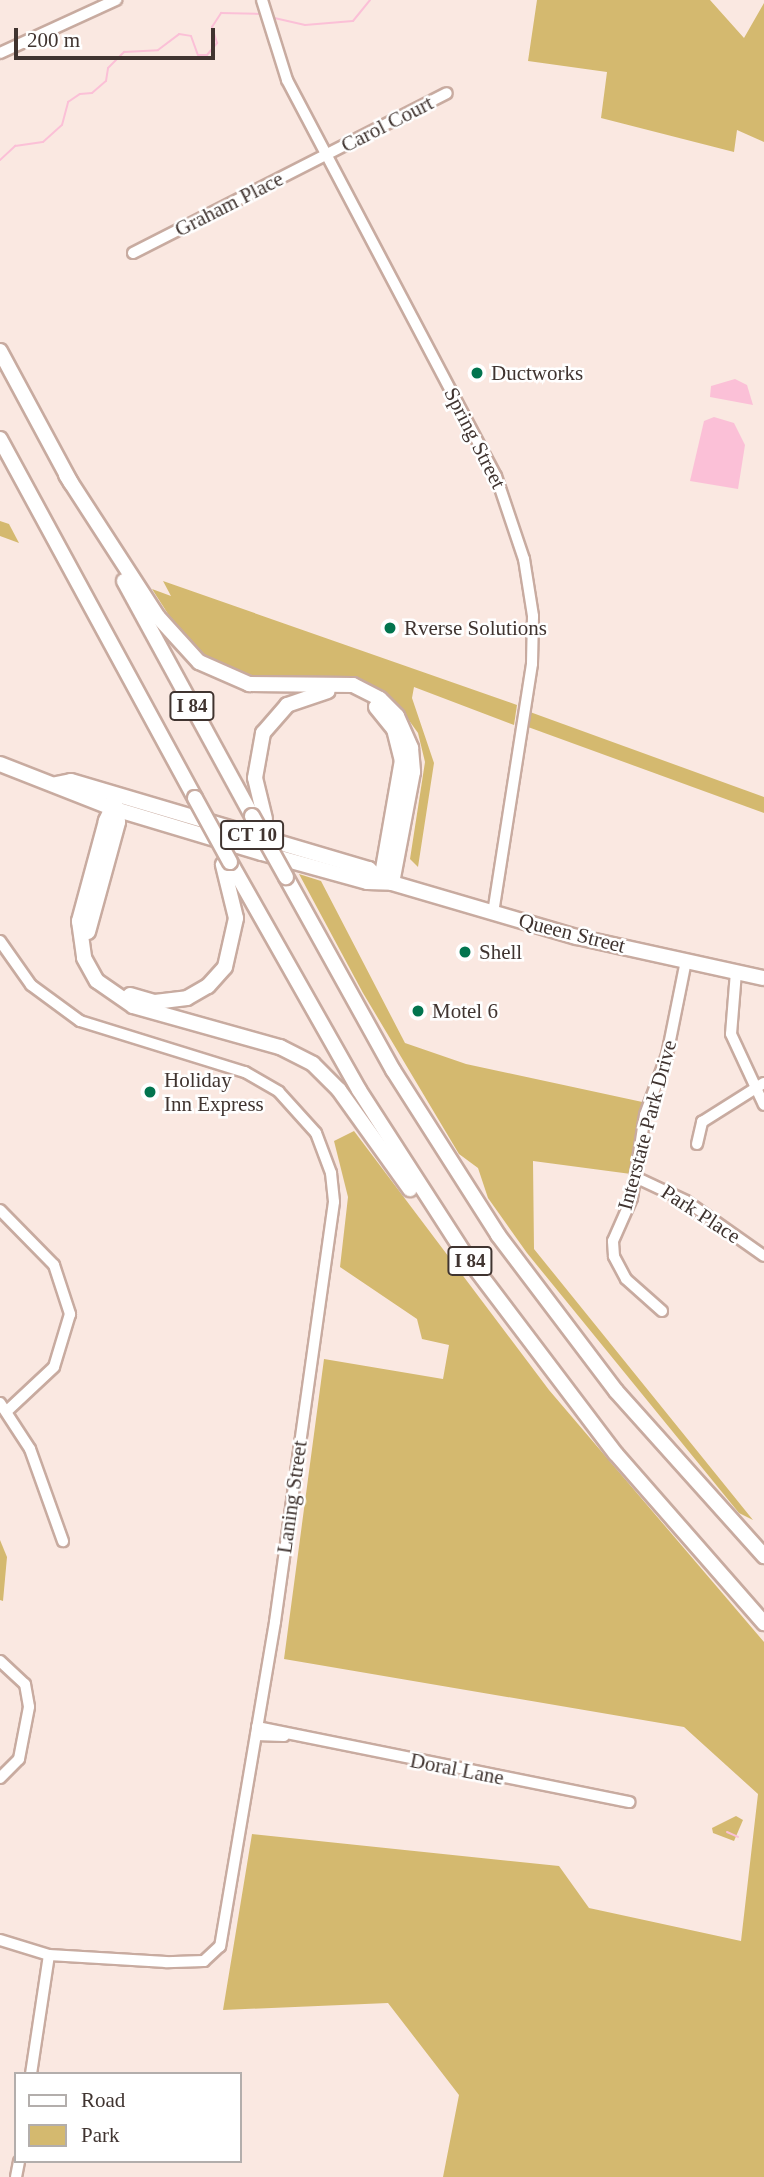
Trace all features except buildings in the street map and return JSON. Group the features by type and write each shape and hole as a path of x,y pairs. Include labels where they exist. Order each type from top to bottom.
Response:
{"highway":[{"name":"I 84","path":"0,351 66,475 111,551 133,596 258,818 286,877 393,1070 498,1235 616,1391 764,1556"},
{"name":"I 84","path":"0,439 195,798 226,861 410,1174 554,1376 655,1501 764,1623"},
{"path":"111,551 189,654 220,675 260,685 353,685 380,699 397,716 411,748 413,772 387,882"},
{"path":"258,818 256,754 277,713 315,692 342,692 366,700 388,720 401,749 387,882"},
{"name":"Queen Street","path":"0,765 56,784 67,793 116,802 367,881 387,882 493,913 764,978"},
{"path":"116,802 118,822 88,933 98,966 127,993 156,1002 177,1001 208,986 225,967 236,918 226,861"},
{"path":"116,802 106,821 79,921 84,958 97,981 132,1006 280,1047 323,1072 465,1267 554,1376"}],"street":[{"path":"0,53 116,0"},
{"name":"Spring Street","path":"263,5 287,80 496,476 524,559 533,616 533,664 493,913"},
{"name":"Carol Court","path":"326,154 447,93"},
{"name":"Graham Place","path":"133,253 326,154"},
{"name":"Laning Street","path":"0,941 31,985 80,1021 233,1068 268,1084 300,1111 327,1159 333,1187 332,1225 257,1731 222,1937 210,1959 166,1962 49,1955"},
{"name":"Interstate Park Drive","path":"662,1311 626,1279 614,1256 613,1241 632,1198 645,1115 667,1055 686,961"},
{"path":"736,972 731,1034 759,1084 764,1105"},
{"path":"697,1144 702,1122 759,1084"},
{"name":"Park Place","path":"635,1177 686,1201 764,1256"},
{"path":"0,1210 54,1265 70,1314 54,1367 4,1407 30,1449 63,1541"},
{"path":"0,1661 25,1684 29,1707 19,1759 0,1778"},
{"name":"Doral Lane","path":"257,1731 630,1801"},
{"path":"0,1940 49,1955 32,2072"}],"green space":[{"path":"537,0 710,0 744,38 764,3 764,142 737,130 734,152 601,118 607,72 528,61"},
{"path":"0,521 9,524 19,543 0,536"},
{"path":"163,581 517,705 514,725 414,687 412,698 434,763 418,867 410,859 425,762 418,733 398,705 373,689 227,672 199,654 170,617 152,589 171,596"},
{"path":"530,712 764,797 764,813 528,727"},
{"path":"299,874 321,881 405,1043 466,1064 647,1103 631,1174 533,1161 534,1249 753,1520 739,1513 527,1253 488,1198 478,1168 459,1154 363,993"},
{"path":"354,1131 549,1390 764,1642 764,2177 443,2177 459,2095 388,2003 223,2010 252,1834 559,1866 589,1908 741,1941 758,1794 684,1727 284,1659 324,1359 443,1379 449,1345 422,1339 417,1319 340,1267 348,1197 334,1141"},
{"path":"0,1540 7,1557 3,1601 0,1600"},
{"path":"736,1816 743,1820 734,1841 713,1833 712,1828"}],"shaded area":[{"path":"735,379 747,385 753,405 710,397 711,386"},
{"path":"714,417 734,423 745,445 738,489 690,481 704,421"}],"waterway":[{"path":"270,17 305,25 353,21 370,0"},
{"path":"0,160 15,146 43,142 62,125 68,102 80,94 92,93 106,81 108,68 124,52 158,50 179,34 191,36 198,55 207,55 217,43 212,27 221,13 262,14"},
{"path":"727,1832 738,1837"}],"place":[{"name":"Ductworks","path":"477,373"},
{"name":"Rverse Solutions","path":"390,628"},
{"name":"Shell","path":"465,952"},
{"name":"Motel 6","path":"418,1011"},
{"name":"Holiday Inn Express","path":"150,1092"}]}
